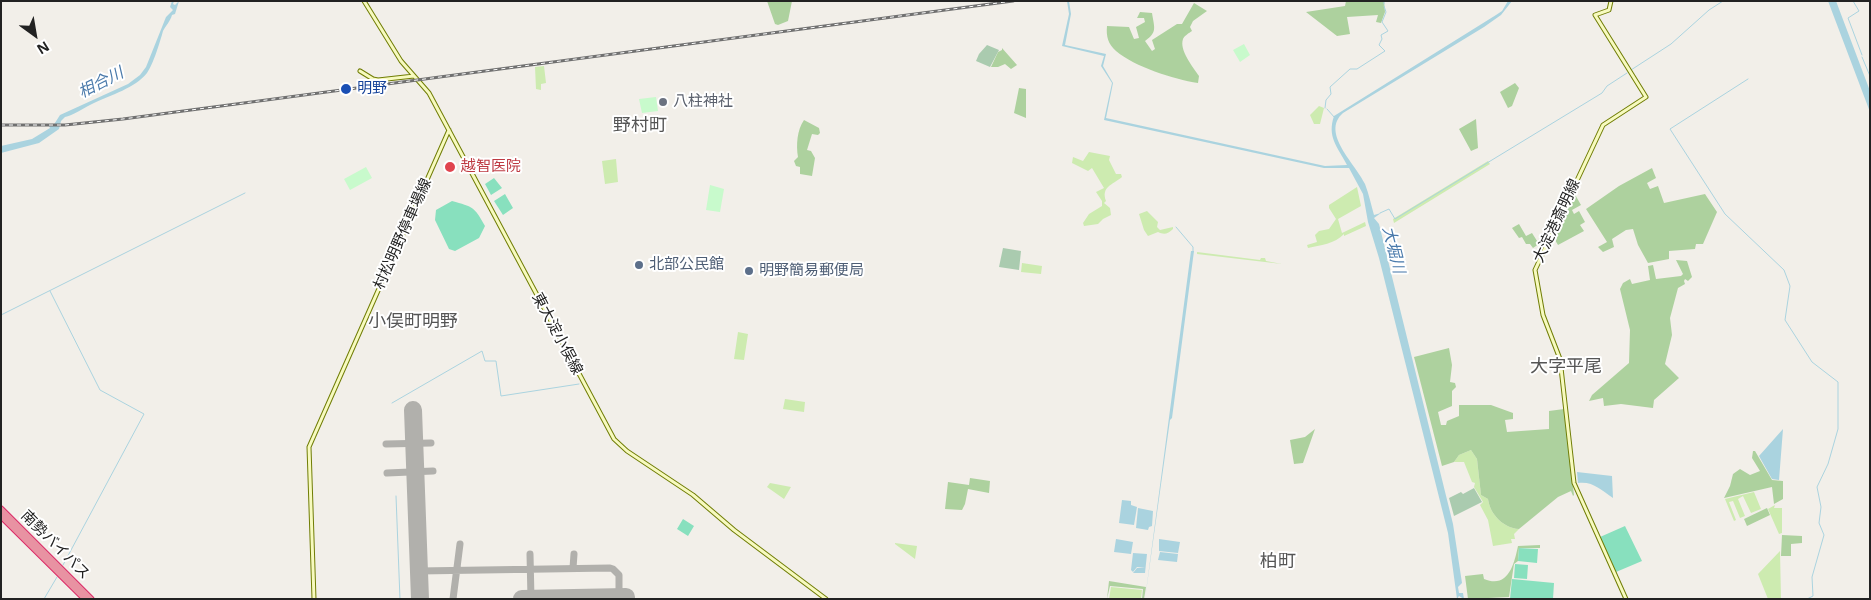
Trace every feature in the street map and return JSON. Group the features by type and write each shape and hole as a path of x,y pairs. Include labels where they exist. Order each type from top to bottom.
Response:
{"highway":[{"name":"南勢バイパス","path":"1,510 91,599"},
{"name":"南勢バイパス","path":"1,516 85,599"}],"main road":[{"name":"東大淀小俣線","path":"364,1 401,61 429,93 614,439 627,451 686,490 734,530 826,599"},
{"name":"大淀港斎明線","path":"1611,1 1609,10 1595,15 1646,97 1603,125 1535,270 1543,315 1560,359 1574,486 1626,599"},
{"path":"360,71 378,80 414,76"},
{"name":"村松明野停車場線","path":"314,599 309,447 449,129"}],"green space":[{"path":"767,1 792,1 788,21 778,25 775,24"},
{"path":"1346,1 1384,1 1385,12 1381,23 1376,22 1378,15 1347,17 1350,34 1337,36 1306,12 1345,6"},
{"path":"1194,3 1207,11 1193,21 1190,27 1192,31 1184,37 1182,43 1187,58 1199,76 1198,83 1177,79 1144,67 1124,57 1109,43 1107,26 1129,27 1134,39 1139,38 1136,27 1145,22 1144,18 1137,18 1140,12 1152,13 1153,32 1145,41 1152,51 1155,49 1152,40 1177,24 1182,24"},
{"path":"1244,44 1250,55 1240,62 1233,50"},
{"path":"987,45 999,50 990,67 976,61"},
{"path":"1002,48 1017,65 1011,69 1005,64 991,67"},
{"path":"544,66 546,83 541,84 541,90 536,89 535,67"},
{"path":"1515,83 1519,88 1512,106 1508,108 1500,92"},
{"path":"1019,88 1026,89 1026,118 1014,113"},
{"path":"656,97 658,111 642,113 639,99"},
{"path":"1319,106 1324,108 1320,124 1314,124 1310,115"},
{"path":"1476,119 1478,148 1471,151 1459,129"},
{"path":"804,120 819,128 820,133 818,135 812,134 807,150 811,151 815,158 812,176 800,174 800,167 796,166 794,161 798,157 798,138"},
{"path":"1089,152 1110,156 1109,160 1116,174 1121,174 1122,177 1108,187 1105,192 1106,201 1104,203 1110,208 1111,215 1098,224 1084,226 1083,223 1089,214 1102,206 1102,201 1096,192 1104,188 1092,168 1088,171 1072,163 1073,157 1083,161"},
{"path":"616,159 618,182 605,184 602,161"},
{"path":"1488,161 1490,164 1394,223 1393,219"},
{"path":"366,167 372,178 350,190 344,179"},
{"path":"1652,168 1656,178 1647,183 1650,189 1658,186 1664,203 1705,194 1717,212 1703,244 1696,244 1695,249 1669,251 1669,259 1648,263 1638,245 1633,229 1626,230 1612,239 1614,247 1603,252 1598,247 1607,242 1586,209 1619,186"},
{"path":"494,178 502,188 491,195 485,184"},
{"path":"710,185 724,189 720,212 706,210"},
{"path":"1357,187 1361,206 1338,219 1342,233 1365,222 1366,226 1344,236 1344,234 1332,242 1308,248 1307,245 1317,242 1315,235 1319,231 1329,229 1336,219 1329,205"},
{"path":"1573,191 1581,205 1572,210 1574,214 1579,211 1585,222 1580,225 1584,231 1558,245 1552,235"},
{"path":"505,194 513,208 503,215 494,201"},
{"path":"452,201 472,208 485,226 479,238 455,251 449,249 435,220 436,210"},
{"path":"1147,211 1158,222 1157,227 1160,230 1173,227 1173,229 1166,233 1158,232 1148,236 1139,214"},
{"path":"1519,224 1526,236 1532,233 1539,244 1533,248 1530,244 1526,244 1522,237 1519,238 1512,228"},
{"path":"1003,248 1021,251 1019,270 999,267"},
{"path":"1197,252 1260,260 1265,258 1266,261 1282,264 1197,254"},
{"path":"1676,260 1687,261 1692,277 1688,281 1685,279 1685,284 1678,288 1670,318 1672,335 1665,364 1679,378 1654,400 1653,408 1621,404 1604,406 1603,398 1589,401 1592,395 1629,363 1630,330 1620,289 1623,283 1630,279 1632,284 1650,280 1648,266 1653,265 1656,279 1681,276 1683,274"},
{"path":"1022,263 1042,266 1041,274 1021,272"},
{"path":"738,332 748,334 744,360 734,359"},
{"path":"1449,348 1452,365 1450,382 1455,383 1456,387 1452,391 1452,406 1438,412 1441,425 1446,425 1447,421 1459,416 1459,405 1491,405 1513,413 1513,419 1505,420 1507,432 1549,429 1549,411 1564,409 1574,495 1571,491 1558,497 1519,529 1508,526 1498,519 1491,510 1488,499 1481,495 1477,459 1471,450 1459,455 1454,462 1442,466 1414,357"},
{"path":"785,399 805,402 804,412 783,409"},
{"path":"1315,429 1303,463 1294,464 1290,440 1305,437"},
{"path":"1471,450 1477,459 1481,495 1488,499 1491,510 1498,519 1508,526 1519,529 1514,534 1515,539 1511,539 1512,543 1493,546 1488,520 1480,505 1483,502 1474,487 1475,483 1472,482 1464,462 1454,462 1459,455"},
{"path":"1753,451 1755,451 1772,480 1783,481 1783,499 1774,504 1772,487 1724,498 1733,474 1740,469 1750,475 1760,471 1752,458"},
{"path":"970,478 990,481 989,493 968,489 962,510 945,509 948,482 969,485"},
{"path":"770,483 791,487 784,499 767,487"},
{"path":"1474,488 1482,502 1454,516 1449,498"},
{"path":"1754,492 1761,509 1751,513 1743,496 1738,499 1745,516 1740,518 1733,501 1729,502 1736,520 1734,521 1725,499"},
{"path":"1775,505 1774,508 1782,508 1782,533 1779,534 1768,509"},
{"path":"1767,508 1770,515 1747,526 1744,519"},
{"path":"683,519 694,526 688,536 677,529"},
{"path":"1625,526 1642,561 1616,572 1600,537"},
{"path":"1782,535 1802,536 1802,543 1791,544 1791,556 1781,556"},
{"path":"895,544 917,546 915,559"},
{"path":"1540,545 1540,548 1519,548 1518,561 1514,564 1509,597 1468,599 1465,576 1483,574 1484,579 1499,581 1504,578 1512,567 1518,546"},
{"path":"1519,548 1538,549 1537,563 1518,561"},
{"path":"1780,551 1781,599 1768,599 1758,574"},
{"path":"1515,564 1528,565 1527,579 1514,578"},
{"path":"1512,579 1554,583 1553,599 1510,599"},
{"path":"1109,581 1146,587 1144,599 1142,599 1143,589 1110,586 1107,599"},
{"path":"1111,587 1142,590 1141,599 1109,599"}],"water":[{"path":"172,1 174,1 173,4 175,5 179,1 175,14 172,15 163,31 152,65 142,78 122,91 65,117 61,121 59,129 39,143 1,153 1,146 32,139 50,128 49,126 53,126 60,115 128,84 140,75 146,67 166,17 173,10 170,7"},
{"path":"1067,1 1069,1 1071,14 1065,45 1106,54 1103,66 1113,83 1106,118 1325,166 1347,165 1332,136 1334,116 1496,15 1502,11 1508,1 1512,1 1501,15 1484,27 1343,113 1337,121 1335,130 1342,148 1365,184 1374,215 1381,213 1374,218 1379,224 1453,524 1462,583 1458,587 1459,593 1463,593 1464,599 1459,596 1457,599 1448,533 1379,258 1368,222 1363,194 1349,168 1324,168 1104,120 1112,83 1101,66 1104,56 1062,46 1069,14"},
{"path":"1828,1 1836,1 1870,91 1870,112"},
{"path":"1191,251 1194,251 1172,418 1170,420 1145,599"},
{"path":"1783,429 1779,480 1772,479 1759,456"},
{"path":"1577,472 1612,476 1613,498 1593,485 1578,483"},
{"path":"1122,500 1131,501 1131,505 1137,507 1134,525 1119,523"},
{"path":"1138,508 1153,511 1152,526 1148,530 1136,528"},
{"path":"1116,539 1133,542 1131,554 1114,552"},
{"path":"1159,539 1180,542 1178,553 1159,551"},
{"path":"1160,552 1178,554 1177,562 1158,560"},
{"path":"1133,553 1147,554 1145,573 1133,573 1137,568 1145,568 1137,567 1133,572 1131,570"}],"waterway":[{"path":"1631,70 1671,44 1709,10 1723,1"},
{"path":"1853,1 1859,11 1848,18 1862,55"},
{"path":"1325,108 1326,100 1331,94 1330,87 1350,69 1357,69 1385,51 1379,45 1382,39 1381,35 1388,31 1382,22 1386,12 1384,6"},
{"path":"1862,57 1870,76"},
{"name":"大堀川","path":"1380,213 1389,209 1395,219 1602,93 1607,86 1627,73"},
{"path":"1748,79 1670,129 1725,214 1784,270 1790,286 1785,320 1812,362 1838,382 1838,429 1828,464 1817,487 1821,507 1819,523 1824,535 1812,577 1813,596 1807,599"},
{"path":"1327,109 1335,118"},
{"path":"1,315 245,193"},
{"path":"1176,227 1193,247 1193,252"},
{"path":"50,291 100,390 144,414 63,565"},
{"path":"392,403 482,351 485,361 496,361 501,396 579,384"},
{"path":"396,496 400,599"},
{"path":"44,599 57,577"}],"taxiway":[{"path":"386,444 431,443"},
{"path":"387,473 433,471"},
{"path":"453,599 460,544"},
{"path":"530,554 531,599"},
{"path":"573,568 574,554"},
{"path":"419,571 610,568 619,575 619,597"}],"runway":[{"path":"413,410 420,599"},
{"path":"522,599 626,597"}],"railway":[{"path":"1,125 65,125 123,119 1013,1"}],"place":[{"name":"明野","path":"346,89"},
{"name":"八柱神社","path":"663,102"},
{"name":"越智医院","path":"450,167"},
{"name":"北部公民館","path":"639,265"},
{"name":"明野簡易郵便局","path":"749,271"}],"district":[{"name":"野村町","path":"640,126"},
{"name":"小俣町明野","path":"413,322"},
{"name":"大字平尾","path":"1566,367"},
{"name":"柏町","path":"1278,562"}],"water label":[{"name":"相合川","path":"101,83"}]}
